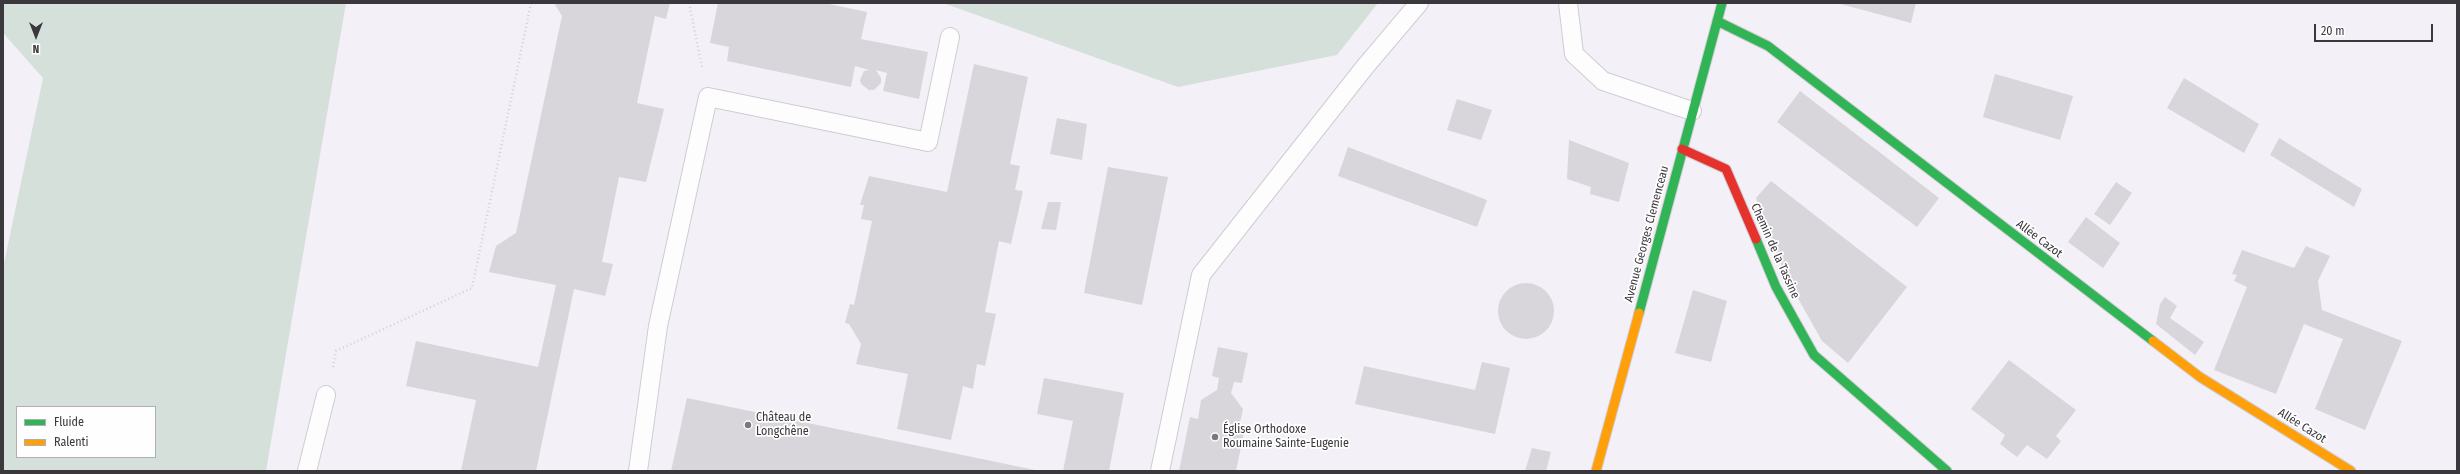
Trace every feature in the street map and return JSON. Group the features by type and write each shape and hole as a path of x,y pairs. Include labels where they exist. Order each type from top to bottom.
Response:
{"street":[{"name":"Avenue Georges Clemenceau","path":"1596,471 1722,3"},
{"name":"Allée Cazot","path":"1717,22 1768,46 2200,377 2351,471"},
{"name":"Chemin de la Tassine","path":"1682,149 1726,169 1776,287 1814,355 1947,471"}],"lane":[{"path":"1160,471 1201,275 1364,68 1419,3"},
{"path":"1568,3 1574,54 1603,81 1692,110"},
{"path":"638,471 658,326 708,97 928,142 950,37"},
{"path":"307,471 326,395"}],"path":[{"path":"336,351 472,288 531,3"},
{"path":"689,3 708,97"}],"shaded area":[{"path":"3,3 346,3 266,471 3,471 3,268 43,78 3,33"},
{"path":"943,3 1378,3 1337,55 1178,87"}],"building":[{"path":"554,3 670,3 666,19 655,16 637,103 664,109 646,182 619,177 602,262 613,264 605,296 574,289 536,471 461,471 476,400 406,386 416,341 538,367 556,285 489,272 496,246 516,233 562,16"},
{"path":"718,3 824,3 867,12 861,39 928,52 919,99 883,91 887,73 876,70 881,78 881,83 874,90 869,90 861,84 860,80 864,71 869,70 855,66 851,87 727,61 729,47 710,43"},
{"path":"1837,3 1916,3 1911,23"},
{"path":"974,64 1028,77 1010,164 1020,166 1015,190 1023,191 1011,244 999,241 985,312 996,314 985,366 977,364 973,389 963,386 951,440 897,429 908,374 856,364 861,344 849,324 845,323 850,304 854,305 872,221 861,219 864,205 860,205 869,176 947,192"},
{"path":"1995,74 2073,96 2060,140 1983,117"},
{"path":"2184,78 2259,124 2244,153 2167,108"},
{"path":"1800,91 1939,198 1917,227 1777,122"},
{"path":"1457,99 1492,110 1481,140 1447,130"},
{"path":"1057,118 1087,124 1082,160 1050,154"},
{"path":"2279,138 2362,189 2354,207 2270,155"},
{"path":"1569,140 1629,163 1619,202 1590,194 1591,187 1567,179"},
{"path":"1348,147 1487,200 1477,227 1338,176"},
{"path":"1108,167 1168,177 1142,305 1084,293"},
{"path":"1771,181 1907,287 1848,363 1822,341 1786,277 1756,198"},
{"path":"2116,182 2132,193 2110,225 2094,214"},
{"path":"1048,202 1061,202 1056,230 1041,229"},
{"path":"2086,217 2120,243 2103,268 2068,242"},
{"path":"2306,246 2330,256 2318,281 2322,310 2402,341 2365,430 2315,409 2343,339 2304,324 2276,394 2214,370 2247,287 2234,281 2237,275 2232,274 2242,250 2294,268"},
{"path":"1526,283 1537,285 1546,291 1552,300 1554,311 1552,322 1546,331 1537,337 1526,339 1515,337 1506,331 1500,322 1498,311 1500,300 1506,291 1515,285"},
{"path":"1693,290 1727,301 1711,362 1675,353"},
{"path":"2165,297 2177,306 2170,318 2204,342 2195,355 2156,324 2160,304"},
{"path":"1218,347 1248,353 1242,383 1234,382 1231,393 1243,409 1239,427 1245,428 1236,471 1179,471 1190,417 1198,419 1201,400 1217,390 1219,378 1212,376"},
{"path":"2009,360 2076,410 2056,436 2061,441 2047,459 2027,445 2017,457 2000,444 2005,435 1971,409"},
{"path":"1482,362 1510,368 1495,434 1355,404 1364,366 1475,390"},
{"path":"1044,378 1124,393 1109,471 1063,471 1073,421 1037,414"},
{"name":"Château de Longchêne","path":"687,398 1035,470 1035,471 671,471"},
{"path":"1532,448 1551,452 1546,471 1525,471"}],"traffic: fast":[{"path":"1639,313 1722,3"},
{"path":"1717,21 1768,46 2153,341"},
{"path":"1756,239 1776,287 1814,355 1947,471"}],"traffic: slow":[{"path":"1596,471 1639,313"},
{"path":"2153,341 2200,377 2351,471"}],"traffic: jam":[{"path":"1682,149 1726,169 1756,239"}],"place":[{"name":"Château de Longchêne","path":"748,425"},
{"name":"Église Orthodoxe Roumaine Sainte-Eugenie","path":"1215,437"}]}
